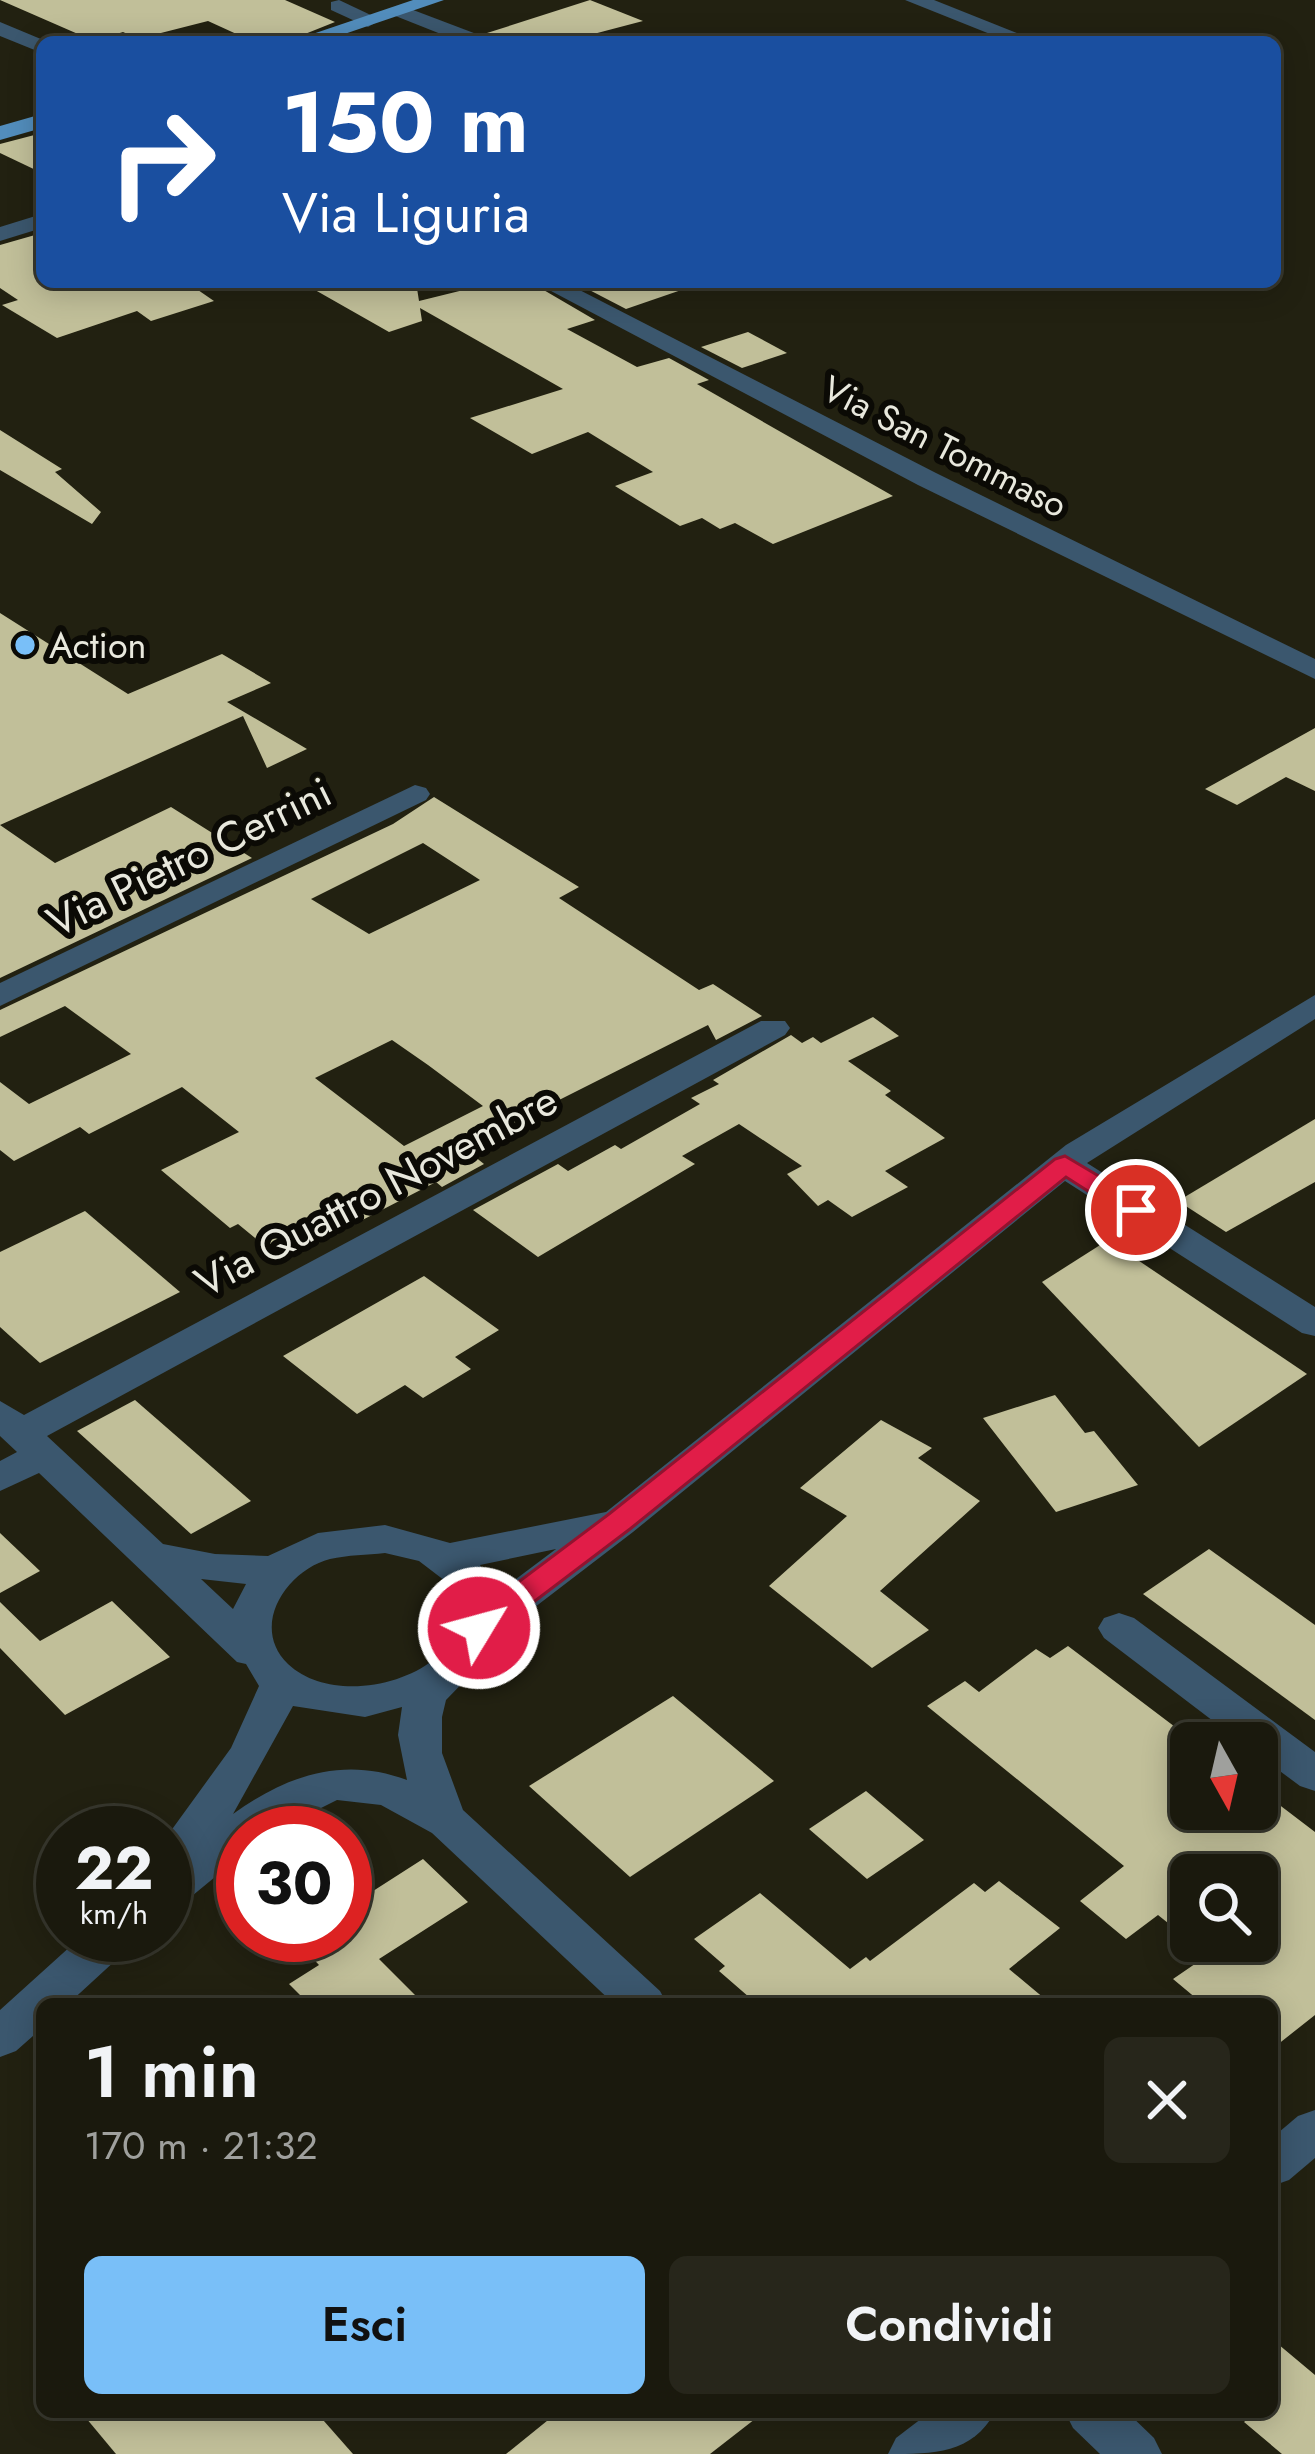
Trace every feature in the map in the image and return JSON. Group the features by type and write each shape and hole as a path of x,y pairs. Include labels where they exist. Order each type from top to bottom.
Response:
{"main road":[{"path":"319,36 434,0"},
{"path":"0,134 36,123"}],"street":[{"path":"915,0 1013,36"},
{"path":"338,7 368,21"},
{"path":"400,10 465,36"},
{"path":"0,28 36,43"},
{"path":"0,234 36,223"},
{"name":"Via San Tommaso","path":"558,288 927,479 1315,670"},
{"name":"Via Pietro Cerrini","path":"0,996 415,794"},
{"path":"479,1628 620,1522 1065,1165 1315,1005"},
{"name":"Via Quattro Novembre","path":"0,1478 22,1434 773,1028"},
{"path":"1065,1165 1315,1324"},
{"path":"22,1434 154,1556 281,1684 315,1699 357,1704 399,1698 435,1683 466,1656 479,1628 480,1610 470,1582 444,1558 394,1539 360,1538 321,1546 275,1571 254,1597 247,1622 252,1651"},
{"path":"444,1558 620,1522"},
{"path":"154,1556 215,1568 275,1571"},
{"path":"1119,1628 1315,1775"},
{"path":"435,1683 419,1736 427,1782 447,1821"},
{"path":"192,1838 263,1735 281,1684"},
{"path":"192,1873 277,1808 330,1786 361,1783 395,1793 447,1821 638,1998"},
{"path":"43,1998 81,1962"},
{"path":"0,2038 36,2004"},
{"path":"1278,2161 1315,2130"},
{"path":"914,2454 961,2418"}],"building":[{"path":"0,0 285,0 335,22 300,36 241,36 208,21 153,35 83,36"},
{"path":"590,0 643,21 586,36 487,33"},
{"path":"36,135 36,170 0,153 0,144"},
{"path":"36,235 36,288 204,288 198,290 214,301 151,321 137,311 57,338 2,305 18,300 0,288 0,245"},
{"path":"312,288 417,288 419,301 472,288 540,288 595,320 567,329 637,367 669,358 709,380 697,384 893,496 773,544 735,523 720,529 702,518 680,526 615,486 653,472 588,432 532,454 470,418 563,389 420,308 422,321 389,332"},
{"path":"586,288 687,288 626,309"},
{"path":"748,332 787,353 742,368 701,347"},
{"path":"0,430 62,469 55,472 101,512 92,524 0,470"},
{"path":"0,613 128,694 222,654 271,683 227,702 307,749 267,768 243,716 0,825"},
{"path":"1315,728 1315,791 1286,777 1237,805 1205,789"},
{"path":"434,797 579,887 559,898 699,990 713,984 762,1016 716,1040 708,1025 464,1148 484,1164 442,1187 436,1182 283,1261 238,1224 230,1228 161,1170 239,1132 182,1087 89,1134 80,1127 14,1161 0,1150 0,1082 29,1104 131,1054 65,1006 0,1037 0,1010 393,824","holes":["423,843 480,880 369,934 311,899","392,1040 428,1065 483,1106 404,1146 315,1078"]},
{"path":"171,807 252,858 0,978 0,825 55,863"},
{"path":"873,1017 899,1036 848,1061 891,1091 885,1095 945,1138 885,1171 908,1187 852,1217 828,1200 818,1206 787,1174 802,1166 739,1124 682,1156 695,1164 538,1257 473,1210 558,1164 568,1171 615,1145 621,1149 700,1104 691,1098 719,1084 713,1080 791,1035 802,1043 813,1037 821,1043"},
{"path":"1315,1119 1315,1182 1226,1232 1178,1201"},
{"path":"85,1211 180,1292 40,1363 0,1327 0,1252"},
{"path":"1108,1240 1307,1374 1199,1447 1042,1282"},
{"path":"424,1276 499,1330 455,1357 471,1369 423,1398 405,1385 357,1414 283,1356"},
{"path":"1055,1395 1085,1433 1094,1431 1138,1485 1056,1512 983,1418"},
{"path":"135,1400 251,1501 191,1534 77,1431"},
{"path":"881,1420 932,1448 918,1458 980,1501 880,1591 929,1630 872,1668 769,1586 847,1516 800,1488"},
{"path":"0,1533 40,1571 0,1593"},
{"path":"1209,1549 1315,1625 1315,1720 1143,1594"},
{"path":"112,1601 170,1657 65,1715 0,1648 0,1602 40,1641"},
{"path":"1068,1646 1170,1723 1170,1830 1278,1830 1278,1804 1315,1832 1315,2015 1278,2044 1278,1998 1196,1998 1173,1979 1198,1962 1278,1962 1278,1854 1170,1854 1170,1925 1158,1915 1126,1939 1080,1901 1124,1866 927,1706 965,1681 979,1692 1036,1649 1050,1658"},
{"path":"673,1696 774,1781 630,1877 529,1786"},
{"path":"866,1791 924,1840 867,1879 809,1829"},
{"path":"423,1859 468,1902 379,1959 418,1998 303,1998 289,1984 319,1965 316,1962 372,1962 372,1892"},
{"path":"999,1881 1060,1928 1009,1969 1044,1998 750,1998 719,1971 725,1966 694,1939 760,1893 850,1969 866,1957 870,1961 974,1883 985,1892"},
{"path":"1278,2344 1315,2375 1315,2454 1282,2454 1244,2422 1278,2418"},
{"path":"86,2418 321,2418 353,2454 116,2454"},
{"path":"551,2418 756,2418 710,2454 506,2454"}],"place":[{"name":"Action","path":"25,645"}],"route":[{"path":"479,1628 620,1522 1065,1165 1136,1210"}]}
